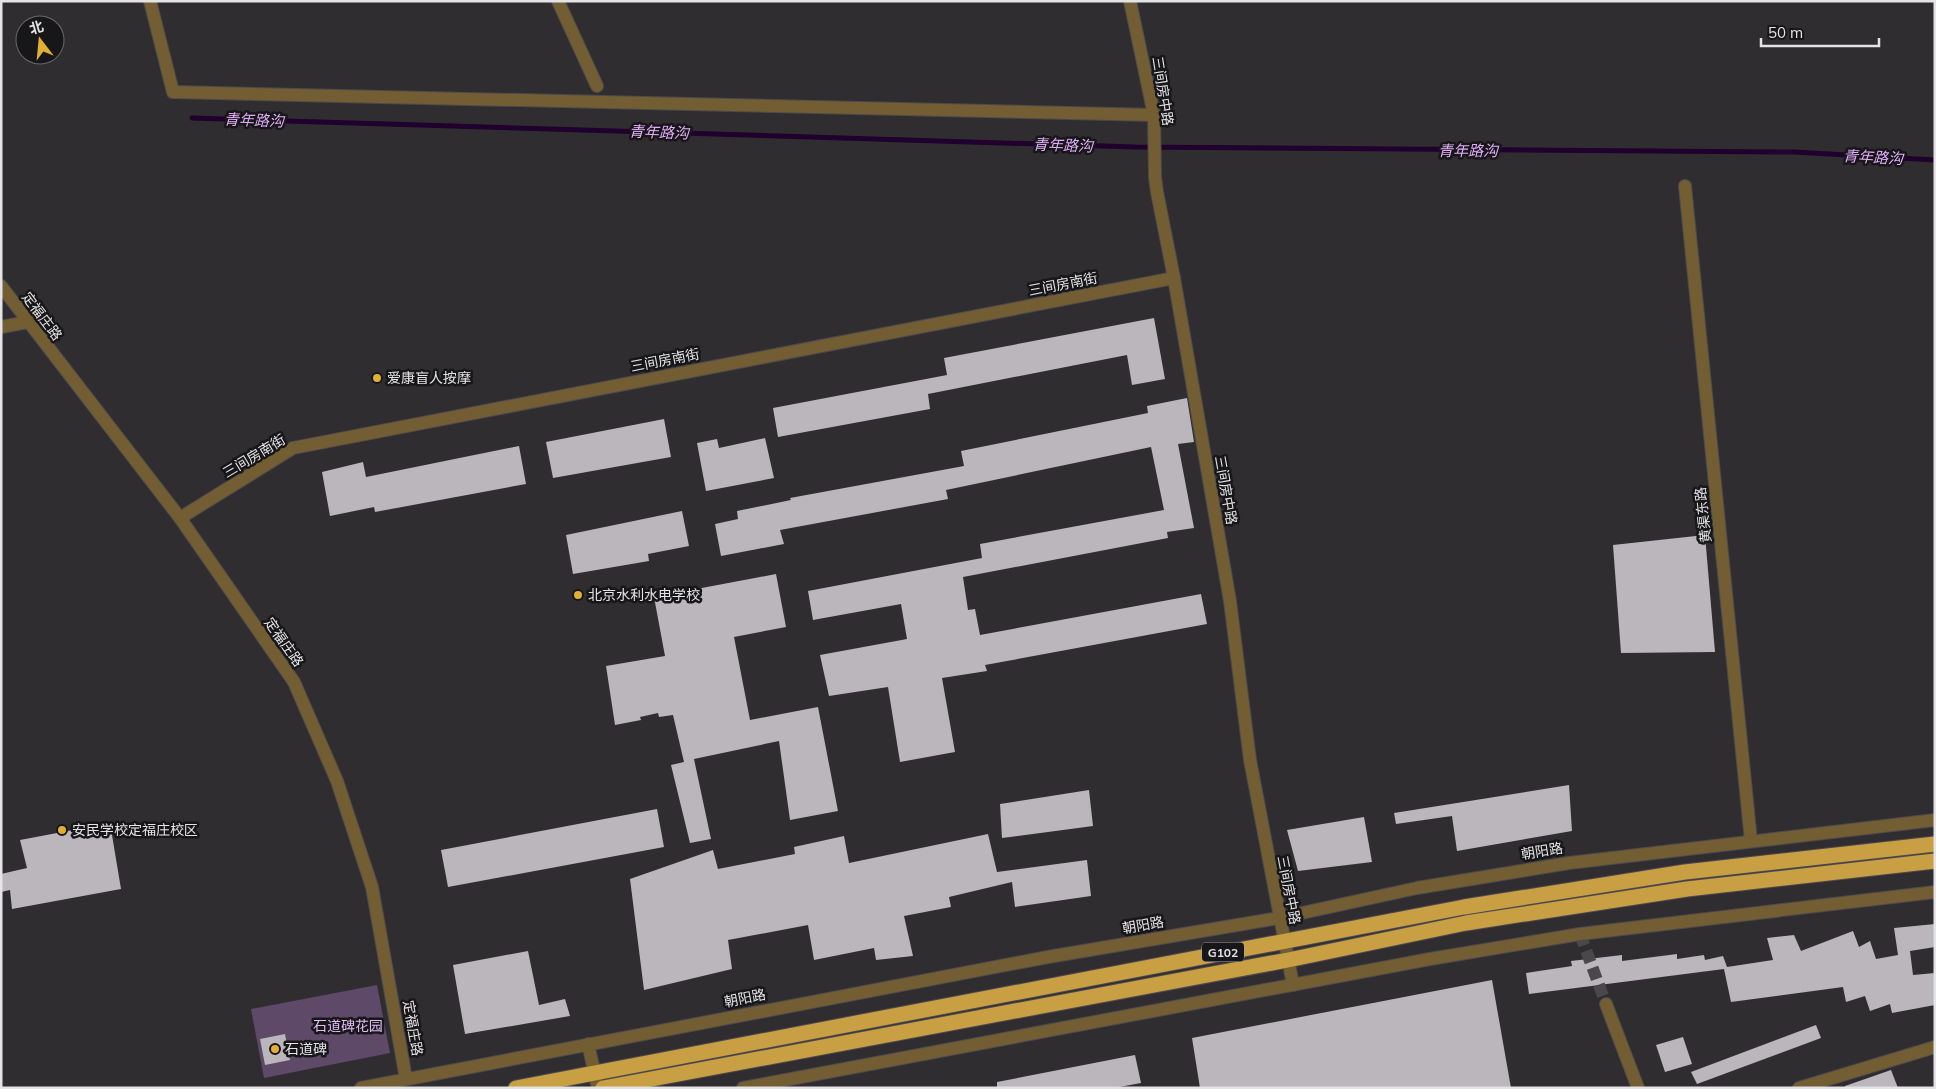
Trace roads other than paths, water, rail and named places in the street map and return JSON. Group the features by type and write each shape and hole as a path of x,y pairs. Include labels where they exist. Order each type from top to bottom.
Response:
{"highway":[{"name":"G102","path":"516,1088 597,1080 1284,940 1464,907 1685,872 1935,844"},
{"name":"G102","path":"603,1088 1288,960 1466,923 1687,889 1935,861"}],"street":[{"path":"150,1 173,92 1155,120"},
{"path":"558,1 597,86"},
{"name":"三间房中路","path":"1130,1 1155,120 1155,177 1230,601 1250,760 1293,985"},
{"name":"黄渠东路","path":"1685,186 1751,841"},
{"name":"三间房南街","path":"180,518 294,448 1174,278"},
{"name":"定福庄路","path":"1,286 180,518 294,682 337,781 372,887 406,1079"},
{"path":"1,327 28,322"},
{"name":"朝阳路","path":"361,1088 1048,957 1279,918 1417,888 1569,863 1935,820"},
{"path":"743,1088 1430,959 1580,934 1935,892"},
{"path":"1606,1004 1638,1088"},
{"path":"588,1044 597,1080"},
{"path":"1799,1088 1935,1047"}],"waterway":[{"name":"青年路沟","path":"192,118 1135,147 1794,152 1935,160"}],"tunnel":[{"path":"1580,934 1606,1004"}],"place":[{"name":"爱康盲人按摩","path":"377,378"},
{"name":"北京水利水电学校","path":"578,595"},
{"name":"安民学校定福庄校区","path":"62,830"},
{"name":"石道碑","path":"275,1049"}],"park label":[{"name":"石道碑花园","path":"348,1026"}]}
